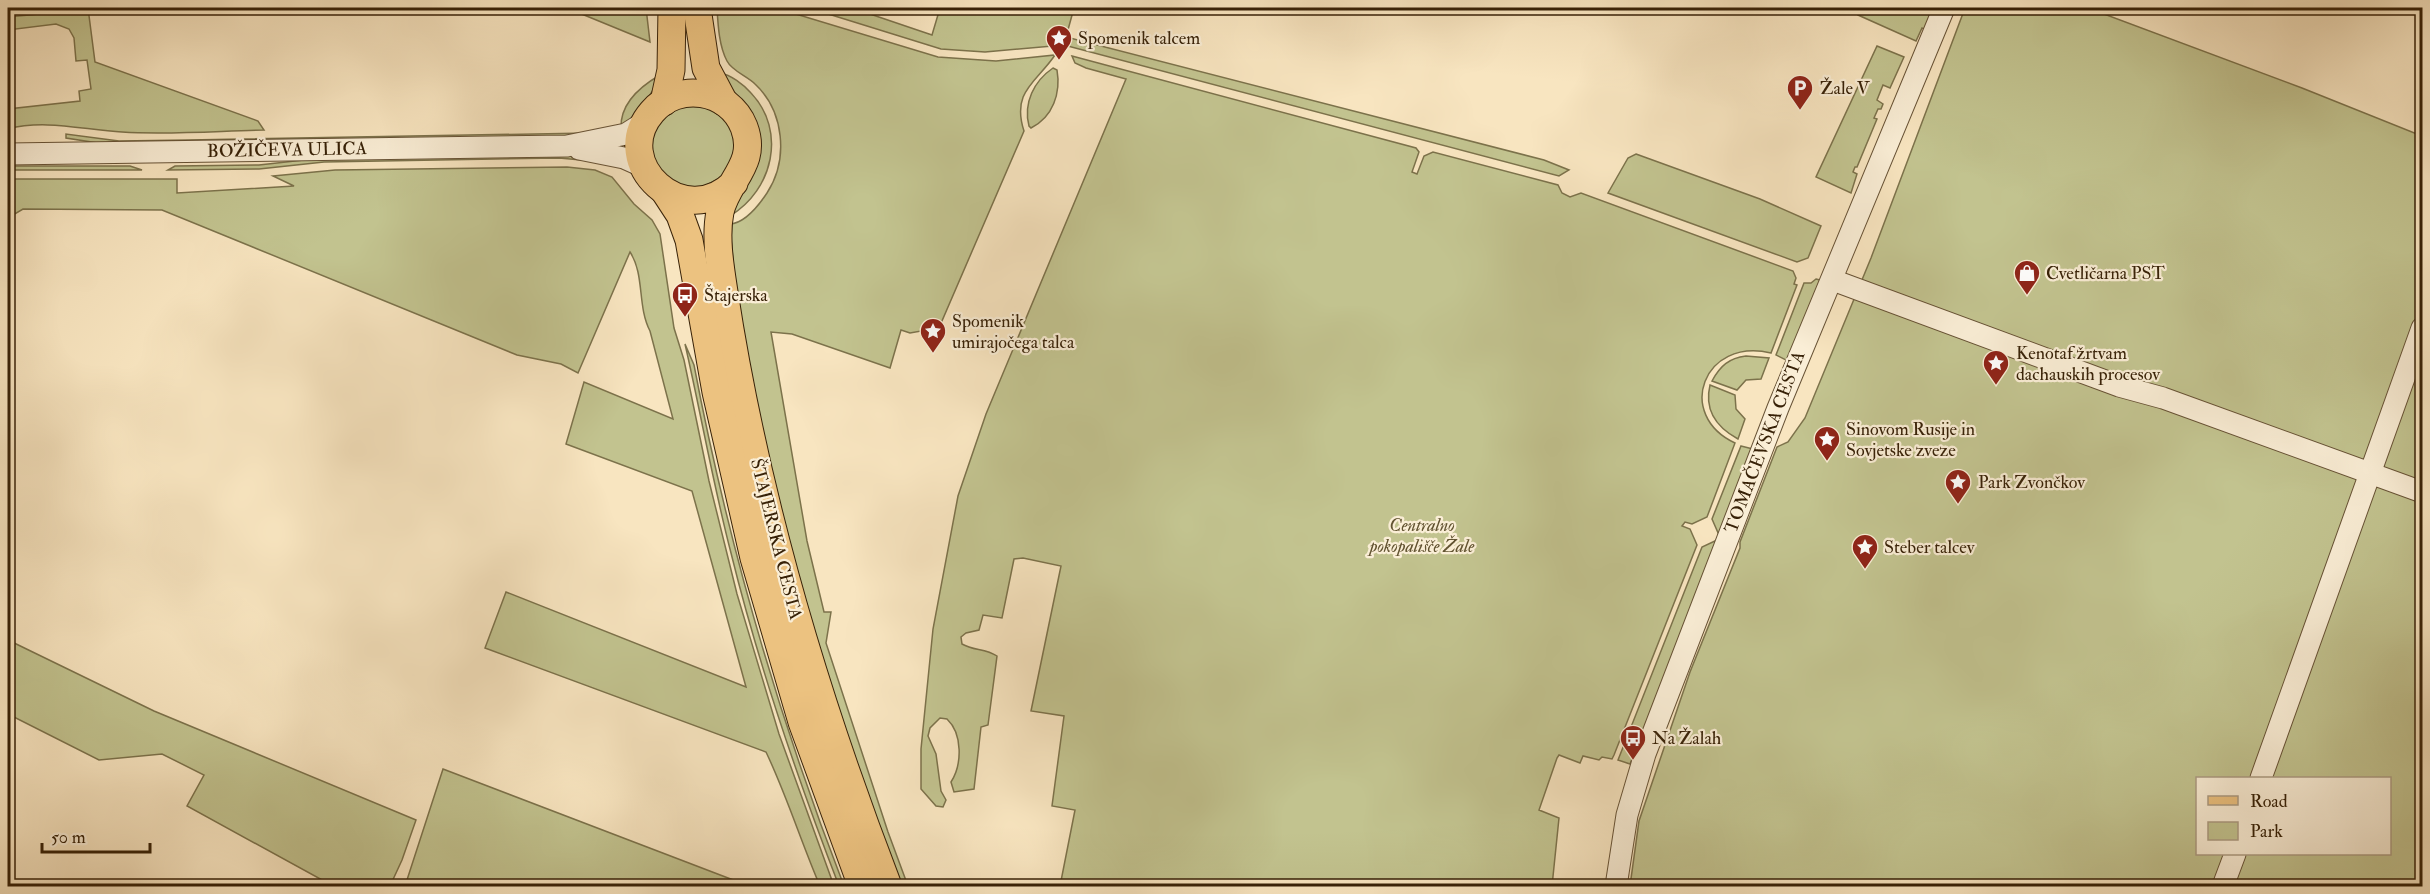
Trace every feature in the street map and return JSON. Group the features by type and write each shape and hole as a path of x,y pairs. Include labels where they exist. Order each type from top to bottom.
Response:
{"main road":[{"path":"664,102 671,70 672,8"},
{"name":"ŠTAJERSKA CESTA","path":"697,8 706,68 724,102 740,118 747,140 745,163 721,207 719,246 731,332 755,457 780,561 807,654 843,765 888,886"},
{"path":"644,166 640,143 645,122 651,112 677,95 692,92 709,95 724,102"},
{"name":"ŠTAJERSKA CESTA","path":"644,166 652,181 665,192 680,215 689,240 729,454 765,599 816,763 861,886"},
{"path":"665,192 682,199 698,200 715,196 734,183"}],"street":[{"name":"TOMAČEVSKA CESTA","path":"1616,886 1627,815 1645,754 1782,398 1944,8"},
{"name":"BOŽIČEVA ULICA","path":"567,147 626,134 645,122"},
{"name":"BOŽIČEVA ULICA","path":"8,154 567,147 624,158 644,166"},
{"path":"1838,282 2119,386 2163,398 2422,492"},
{"path":"2261,777 2422,328"},
{"path":"2223,886 2235,855"}],"green space":[{"path":"81,8 88,8 95,62 258,121 264,130 140,133 50,125 8,129 8,109 80,101 79,91 91,89 87,60 76,61 74,38 69,29 56,24 8,30 8,17 81,10"},
{"path":"567,8 646,8 650,42"},
{"path":"717,8 776,8 938,57 996,61 1055,55 1023,96 1021,117 1024,131 932,344 921,331 910,333 901,330 890,368 792,334 771,332 807,541 824,612 831,612 826,643 908,886 897,886 808,632 739,334 730,224 746,217 767,193 778,165 781,151 780,136 777,121 765,95 755,84 732,68 724,55 718,28"},
{"path":"809,8 872,8 870,14 932,35 940,8 1074,8 1066,37 1544,160 1569,170 1559,176 1064,45 985,52 941,49"},
{"path":"1861,8 1935,8 1926,30 1922,28 1916,41 1858,15"},
{"path":"1965,8 2088,8 2302,88 2422,136 2422,886 1630,886 1639,821 1690,672 1740,548 1740,542 1777,447 1788,442 1805,418 1871,258"},
{"path":"1877,46 1904,57 1890,88 1883,85 1877,100 1883,104 1874,118 1877,119 1853,172 1857,174 1851,193 1816,177"},
{"name":"Centralno pokopališče Žale","path":"1072,56 1416,148 1419,152 1412,172 1417,174 1424,156 1433,152 1558,185 1562,193 1570,197 1581,193 1793,271 1796,278 1794,284 1797,285 1771,353 1747,351 1728,356 1714,367 1705,382 1702,398 1706,415 1717,430 1735,443 1707,517 1692,524 1685,522 1682,526 1690,529 1697,545 1614,755 1612,759 1602,757 1599,760 1583,756 1580,763 1559,755 1557,758 1539,810 1559,818 1552,886 1060,886 1075,810 1052,806 1064,716 1031,711 1061,566 1023,558 1014,559 1002,618 983,615 979,630 966,633 961,637 962,644 997,656 988,725 981,727 974,789 954,792 951,782 959,759 958,741 952,725 947,719 940,718 930,728 928,736 936,754 941,791 946,800 943,807 936,806 921,789 921,749 933,629 958,496 986,414 1126,79 1086,68 1075,63"},
{"path":"1053,68 1057,70 1058,79 1054,104 1045,118 1031,128 1028,117 1029,101 1040,79"},
{"path":"720,73 737,80 751,93 762,108 769,125 772,142 765,176 745,205 730,216 740,102"},
{"path":"660,75 644,104 621,128 624,111 633,97"},
{"path":"681,106 709,107 730,124 736,151 724,176 699,189 672,183 654,162 651,142 658,122"},
{"path":"587,133 587,137 98,143 66,138 66,134 119,141"},
{"path":"1636,154 1760,199 1821,226 1808,258 1797,262 1608,193 1628,158"},
{"path":"573,155 592,161 559,158 324,162 259,169 168,170 175,166 259,165 313,159"},
{"path":"8,166 130,166 142,170 8,170"},
{"path":"567,167 595,170 612,177 634,204 652,220 660,234 674,328 684,360 709,481 737,594 779,734 834,886 820,886 766,752 485,648 506,592 746,687 692,491 566,444 584,382 673,419 646,321 638,271 630,252 578,373 561,364 517,355 162,210 23,209 8,218 8,179 177,179 177,193 294,186 273,176 335,170"},
{"path":"1816,279 1820,280 1788,361 1776,355 1804,283 1811,283"},
{"path":"685,344 694,365 722,498 776,694 844,886 839,886 808,804 754,638 725,527"},
{"path":"1746,356 1769,358 1761,379 1746,380 1737,390 1712,381 1726,364"},
{"path":"1710,385 1735,395 1736,409 1745,419 1738,439 1718,423 1710,410"},
{"path":"1741,446 1753,449 1719,535 1712,519"},
{"path":"1717,540 1630,764 1618,760 1702,547"},
{"path":"8,640 154,711 416,820 390,886 333,886 187,806 204,775 162,754 99,760 8,716"},
{"path":"443,769 749,886 405,886"}],"place":[{"name":"Spomenik talcem","path":"1059,61"},
{"name":"Žale V","path":"1800,111"},
{"name":"Cvetličarna PST","path":"2027,296"},
{"name":"Štajerska","path":"685,318"},
{"name":"Spomenik umirajočega talca","path":"933,354"},
{"name":"Kenotaf žrtvam dachauskih procesov","path":"1996,386"},
{"name":"Sinovom Rusije in Sovjetske zveze","path":"1827,462"},
{"name":"Park Zvončkov","path":"1958,505"},
{"name":"Steber talcev","path":"1865,570"},
{"name":"Na Žalah","path":"1633,761"}]}
